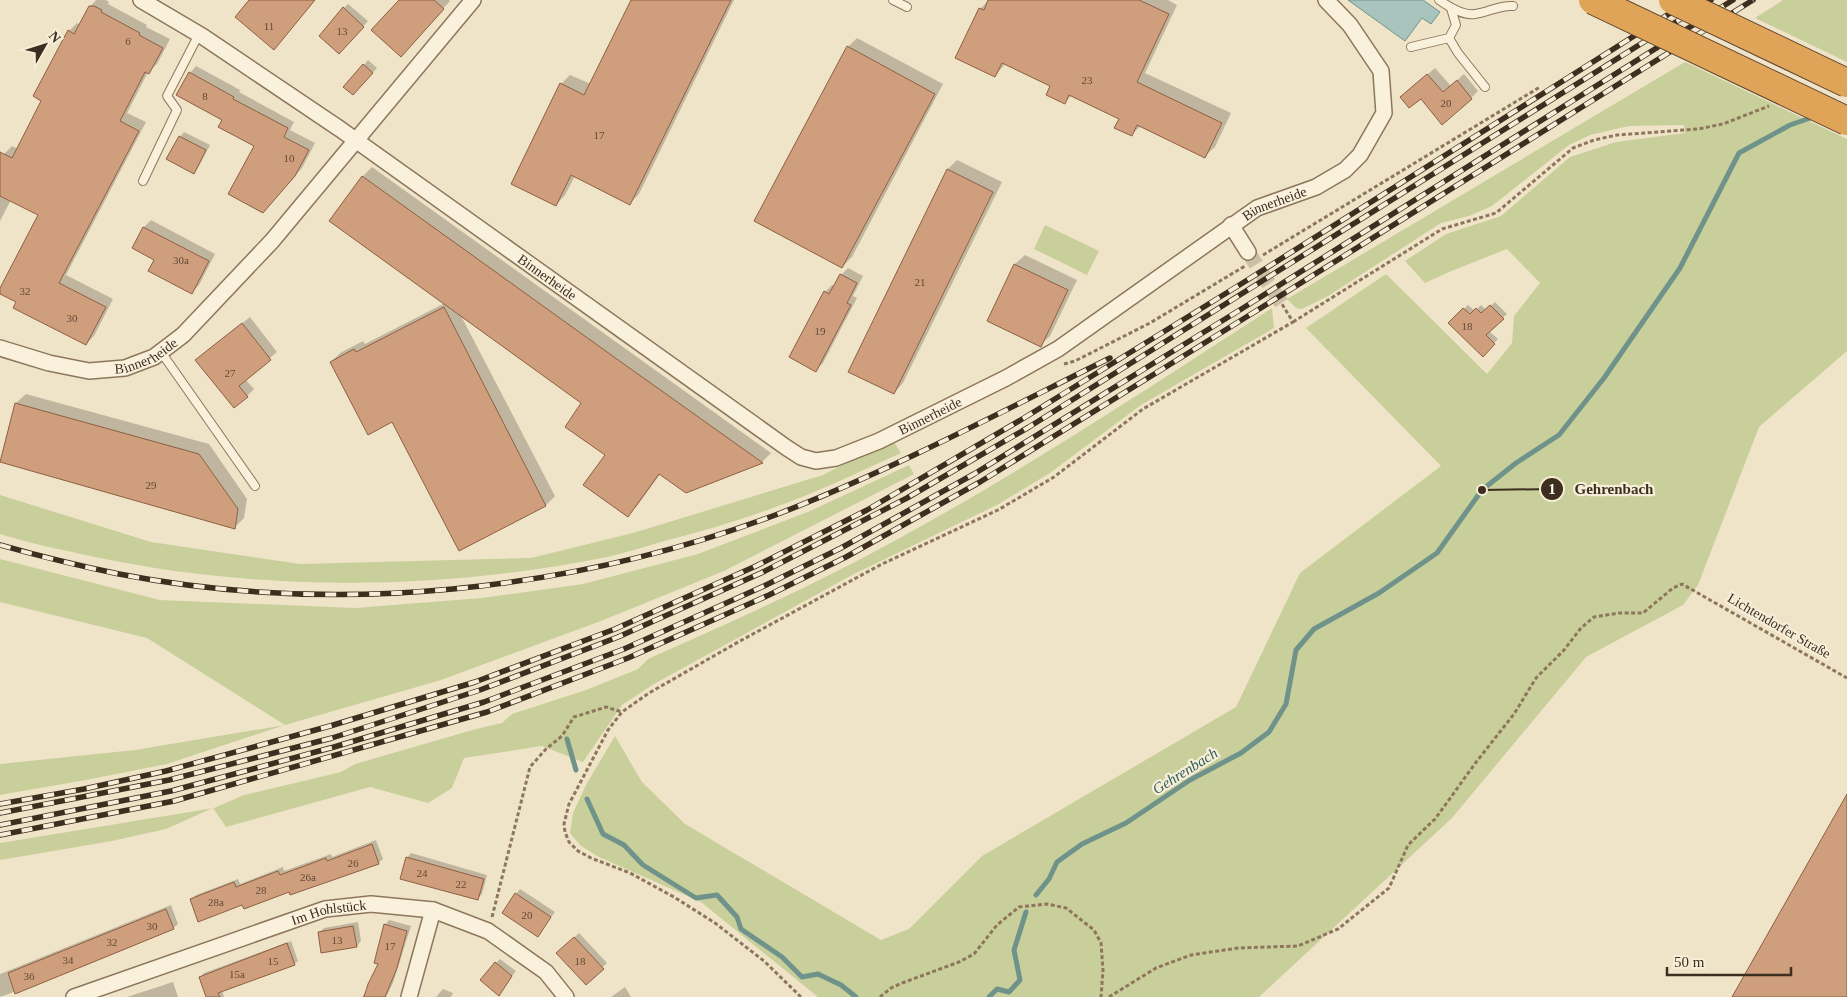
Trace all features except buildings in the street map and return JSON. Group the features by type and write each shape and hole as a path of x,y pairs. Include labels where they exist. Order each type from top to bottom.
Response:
{"highway":[{"path":"1593,0 1847,121"},
{"path":"1674,0 1847,83"}],"street":[{"name":"Binnerheide","path":"141,0 199,34 340,129 800,457 816,461 836,458 879,441 1058,349 1257,208 1316,187 1345,170 1360,155 1384,113 1381,71 1350,26 1326,0"},
{"name":"Binnerheide","path":"0,348 49,363 89,371 124,368 154,357 161,352 184,335 272,241 473,0"},
{"path":"1231,225 1251,258"},
{"name":"Im Hohlstück","path":"74,997 325,909 371,904 433,910 488,931 546,972 566,997"},
{"path":"409,997 433,910"}],"lane":[{"path":"893,0 907,7"},
{"path":"1439,0 1451,8 1473,14 1502,6 1513,6"},
{"path":"1411,46 1449,38 1456,25 1451,8"},
{"path":"143,181 177,110 167,96 199,34"},
{"path":"1449,38 1458,53 1485,87"},
{"path":"161,352 255,486"}],"path":[{"path":"1032,363 1053,368 1075,361 1150,323 1251,258 1540,87"},
{"path":"801,997 764,962 715,923 674,897 630,873 591,858 569,842 564,824 569,804 608,730 622,712 648,693 874,568 998,510 1054,477 1144,409 1293,322 1442,229 1496,213 1573,148 1594,140 1617,135 1698,129 1723,124 1775,104"},
{"path":"1282,304 1293,322"},
{"name":"Lichtendorfer Straße","path":"1109,997 1156,968 1191,955 1238,948 1298,946 1338,929 1389,888 1408,844 1435,819 1514,714 1536,678 1564,650 1581,628 1594,617 1619,613 1643,613 1673,588 1682,584 1847,678"},
{"path":"488,931 530,767 546,749 562,736 574,717 606,708 622,712"},
{"path":"880,997 891,988 959,962 974,954 997,925 1019,907 1048,904 1066,908 1094,930 1101,943 1101,997"}],"green space":[{"path":"1783,0 1847,0 1847,62 1755,18"},
{"path":"1685,62 1847,139 1847,351 1759,427 1698,585 1683,605 1586,657 1452,818 1259,997 818,997 701,902 599,857 581,846 570,833 573,813 587,783 615,736 642,782 685,824 881,940 909,929 982,856 1236,707 1300,573 1441,466 1306,328 1386,274 1487,374 1512,343 1514,316 1540,283 1507,249 1425,283 1405,261 1446,234 1501,216 1570,157 1616,142 1685,133 1684,125 1629,126 1590,135 1569,145 1492,206 1469,216 1441,223 1328,296 1302,309 1296,308 1287,299"},
{"path":"1045,225 1099,251 1087,275 1034,249"},
{"path":"1272,308 1274,328 1141,405 1050,473 997,505 854,574 654,684 622,705 583,762 542,746 464,758 452,788 428,803 370,787 226,827 213,808 244,795 341,772 355,764 502,723 512,714 586,690 638,669 648,659 817,581 962,503 1096,422"},
{"path":"892,439 901,453 819,490 753,515 607,557 544,568 480,576 351,583 222,577 95,557 0,534 0,495 151,542 300,564 531,558 633,533 823,475"},
{"path":"909,465 914,474 724,571 601,621 441,680 285,725 147,638 0,602 0,559 160,600 355,608 482,598 583,584 698,554 810,511"},
{"path":"285,725 167,764 0,795 0,764 135,750"},
{"path":"212,808 166,829 112,841 0,860 0,843"}],"water":[{"path":"1348,0 1423,0 1440,12 1431,24 1422,18 1405,41"}],"waterway":[{"name":"Gehrenbach","path":"1036,895 1049,879 1057,862 1082,844 1126,823 1190,780 1241,753 1269,732 1286,704 1296,650 1314,629 1379,593 1437,553 1482,490 1516,463 1559,435 1604,378 1680,268 1739,153 1790,125 1816,116"},
{"path":"567,739 576,770"},
{"path":"587,799 603,834 624,845 643,865 696,898 717,895 737,917 741,929 782,957 802,977 818,974 841,985 856,997"},
{"name":"Gehrenbach","path":"989,997 997,989 1009,992 1020,980 1014,950 1026,912"}],"tunnel":[{"path":"1248,252 1282,304"}],"railway":[{"path":"0,804 84,789 166,771 330,726 475,682 615,629 756,566 867,510 1024,418 1241,284 1691,0"},
{"path":"0,813 169,780 332,738 480,690 618,637 761,573 907,498 1029,427 1711,0"},
{"path":"0,825 171,791 334,747 484,702 624,649 764,586 841,548 974,474 1243,308 1733,0"},
{"path":"0,835 174,801 487,712 628,658 769,595 846,557 980,482 1753,0"},
{"path":"0,545 59,561 119,574 201,587 285,593 369,594 453,589 536,578 618,562 699,541 778,514 904,460 1110,358"}],"place":[{"name":"Gehrenbach","path":"1482,490"}]}
